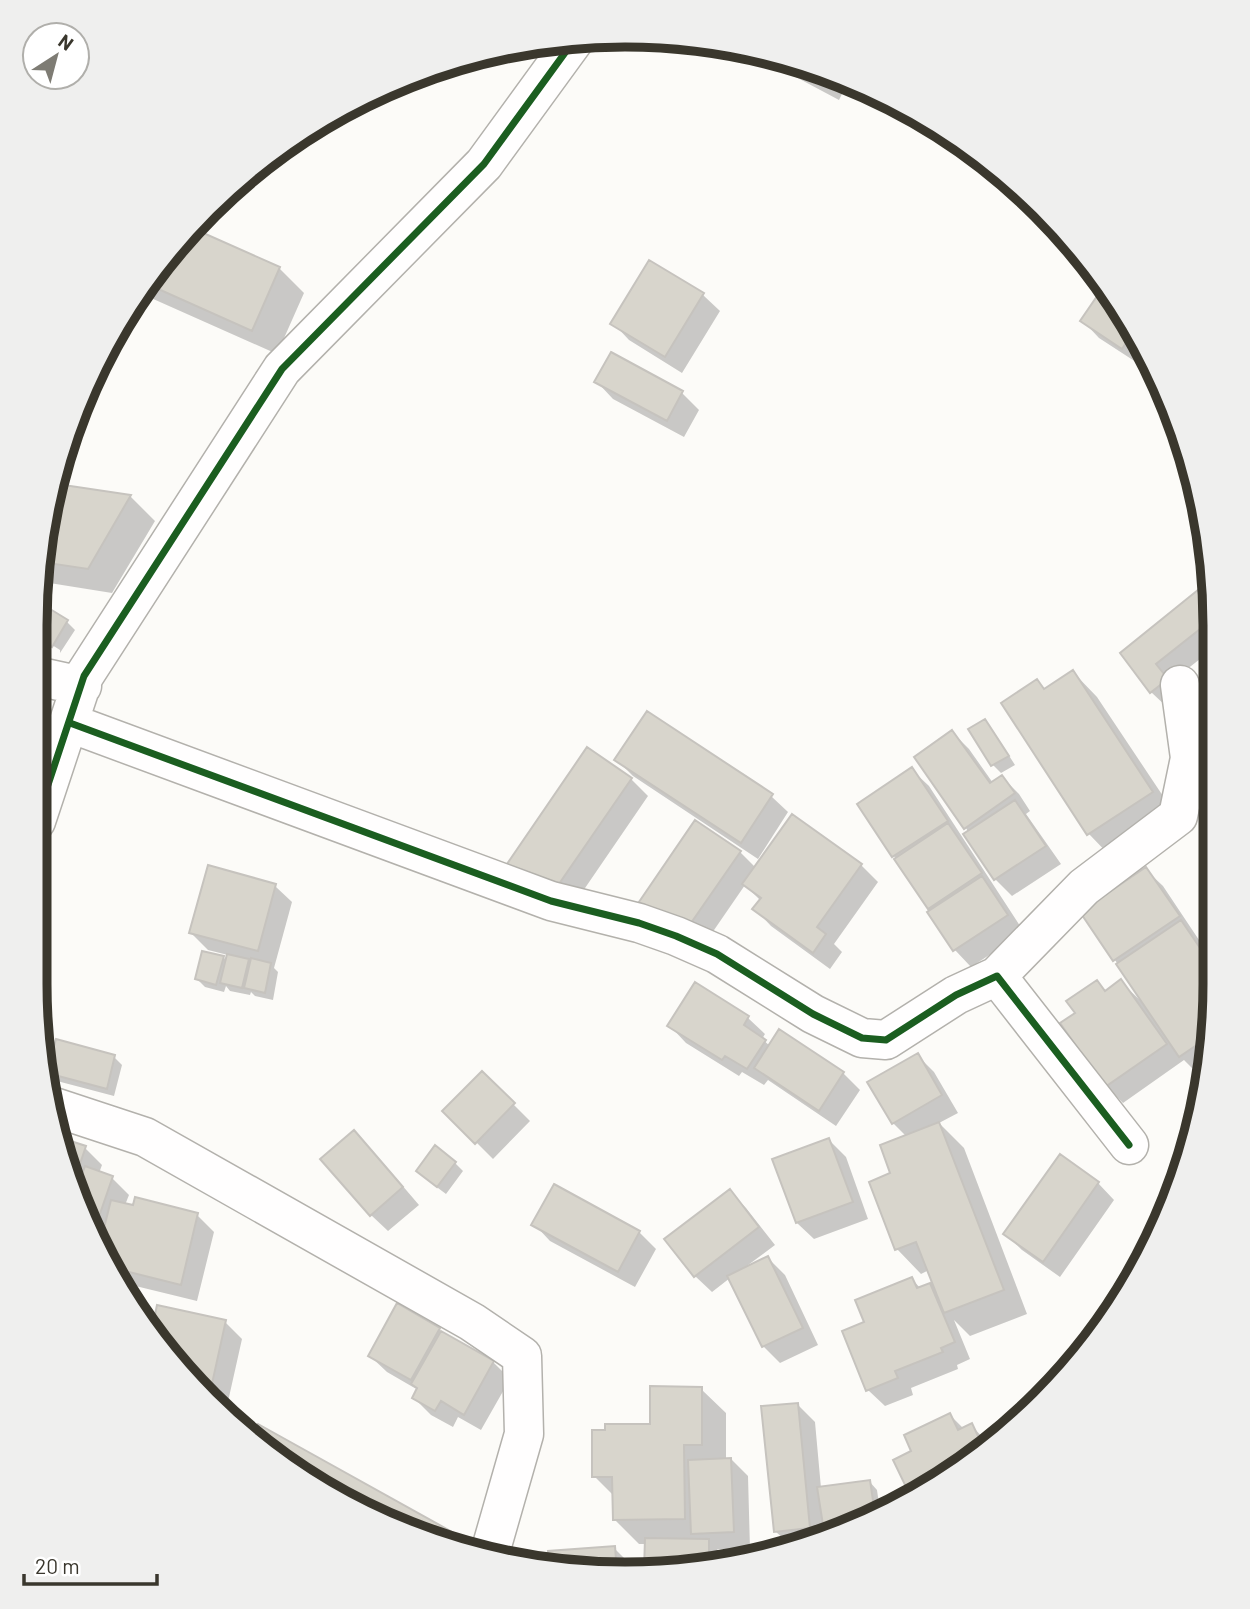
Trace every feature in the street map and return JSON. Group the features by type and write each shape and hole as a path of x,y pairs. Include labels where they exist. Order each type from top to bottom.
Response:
{"street":[{"path":"47,789 84,676 282,369 484,164 567,50"},
{"path":"47,678 82,686"},
{"path":"70,723 551,901 639,923 676,936 717,954 813,1014 862,1038 886,1040 956,995 997,976 1084,887 1178,816 1190,758 1180,685"},
{"path":"997,976 1129,1145"},
{"path":"61,1109 145,1137 472,1322 522,1356 524,1434 492,1546"}],"building":[{"path":"202,232 280,267 252,331 156,288"},
{"path":"649,260 704,293 665,357 610,324"},
{"path":"1098,294 1127,341 1122,349 1080,321"},
{"path":"611,352 683,391 667,421 594,382"},
{"path":"65,485 131,495 88,569 51,563"},
{"path":"1202,587 1203,627 1156,664 1168,679 1150,693 1120,653"},
{"path":"47,607 68,620 52,647 47,644"},
{"path":"1073,670 1153,792 1087,835 1001,703 1037,679 1044,689"},
{"path":"647,711 773,794 741,843 614,760"},
{"path":"985,719 1009,756 991,766 968,729"},
{"path":"952,730 990,783 1002,775 1015,793 964,829 914,757"},
{"path":"587,747 632,778 552,894 507,864"},
{"path":"912,767 948,821 892,857 857,804"},
{"path":"1015,800 1046,846 994,880 963,834"},
{"path":"792,814 862,864 817,927 826,934 813,953 752,909 761,898 742,884"},
{"path":"695,820 741,851 684,933 639,902"},
{"path":"948,823 982,873 928,909 894,859"},
{"path":"208,865 276,884 258,951 189,933"},
{"path":"1146,867 1180,916 1113,961 1080,912"},
{"path":"982,876 1008,915 953,951 927,912"},
{"path":"1181,920 1203,952 1200,1043 1179,1057 1116,964"},
{"path":"202,951 224,956 216,985 195,979"},
{"path":"227,954 249,959 242,988 220,983"},
{"path":"251,958 271,963 265,993 244,988"},
{"path":"1121,979 1167,1044 1105,1087 1060,1023 1075,1013 1066,1001 1097,980 1105,991"},
{"path":"695,982 749,1016 744,1025 766,1040 747,1069 725,1056 722,1060 667,1026"},
{"path":"779,1029 844,1072 819,1111 754,1068"},
{"path":"56,1039 115,1055 107,1089 55,1075 52,1056"},
{"path":"918,1053 942,1095 892,1124 867,1082"},
{"path":"482,1071 515,1103 475,1144 442,1111"},
{"path":"939,1122 1004,1290 944,1313 916,1242 895,1250 869,1182 890,1173 880,1145"},
{"path":"354,1130 403,1187 370,1216 320,1159"},
{"path":"829,1138 853,1202 796,1223 772,1159"},
{"path":"69,1141 86,1146 78,1170"},
{"path":"435,1145 456,1162 437,1187 416,1171"},
{"path":"1060,1154 1099,1182 1043,1262 1003,1234"},
{"path":"85,1166 113,1176 98,1220 91,1205 81,1178"},
{"path":"554,1184 640,1231 618,1272 531,1225"},
{"path":"730,1189 759,1227 694,1277 664,1239"},
{"path":"135,1197 198,1213 181,1285 124,1271 103,1232 111,1200 133,1205"},
{"path":"768,1256 803,1328 762,1347 727,1276"},
{"path":"912,1277 917,1288 930,1283 955,1342 941,1348 943,1352 895,1371 898,1378 866,1391 842,1331 864,1322 855,1300"},
{"path":"397,1303 440,1328 411,1380 368,1356"},
{"path":"157,1305 226,1320 211,1388 167,1336 154,1318"},
{"path":"441,1331 494,1361 464,1415 441,1401 435,1411 412,1398 417,1388 411,1384"},
{"path":"650,1386 702,1387 702,1445 684,1445 685,1519 613,1520 612,1477 592,1477 592,1430 605,1430 605,1424 650,1424"},
{"path":"798,1403 810,1528 774,1532 761,1406"},
{"path":"950,1413 958,1430 972,1423 980,1440 907,1488 893,1460 911,1451 904,1435"},
{"path":"258,1424 454,1533 453,1535 439,1531 369,1502 304,1464 256,1428"},
{"path":"731,1458 734,1532 691,1534 688,1460"},
{"path":"870,1480 874,1505 823,1525 817,1487"},
{"path":"645,1538 709,1539 709,1556 644,1561"},
{"path":"762,1545 738,1551 727,1551"},
{"path":"615,1546 616,1562 548,1557 548,1551"}],"cycle path":[{"path":"47,788 84,676 282,369 484,164 567,50"},
{"path":"70,723 551,901 639,923 676,936 717,954 813,1014 862,1038 886,1040 956,995 997,976 1129,1145"}]}
